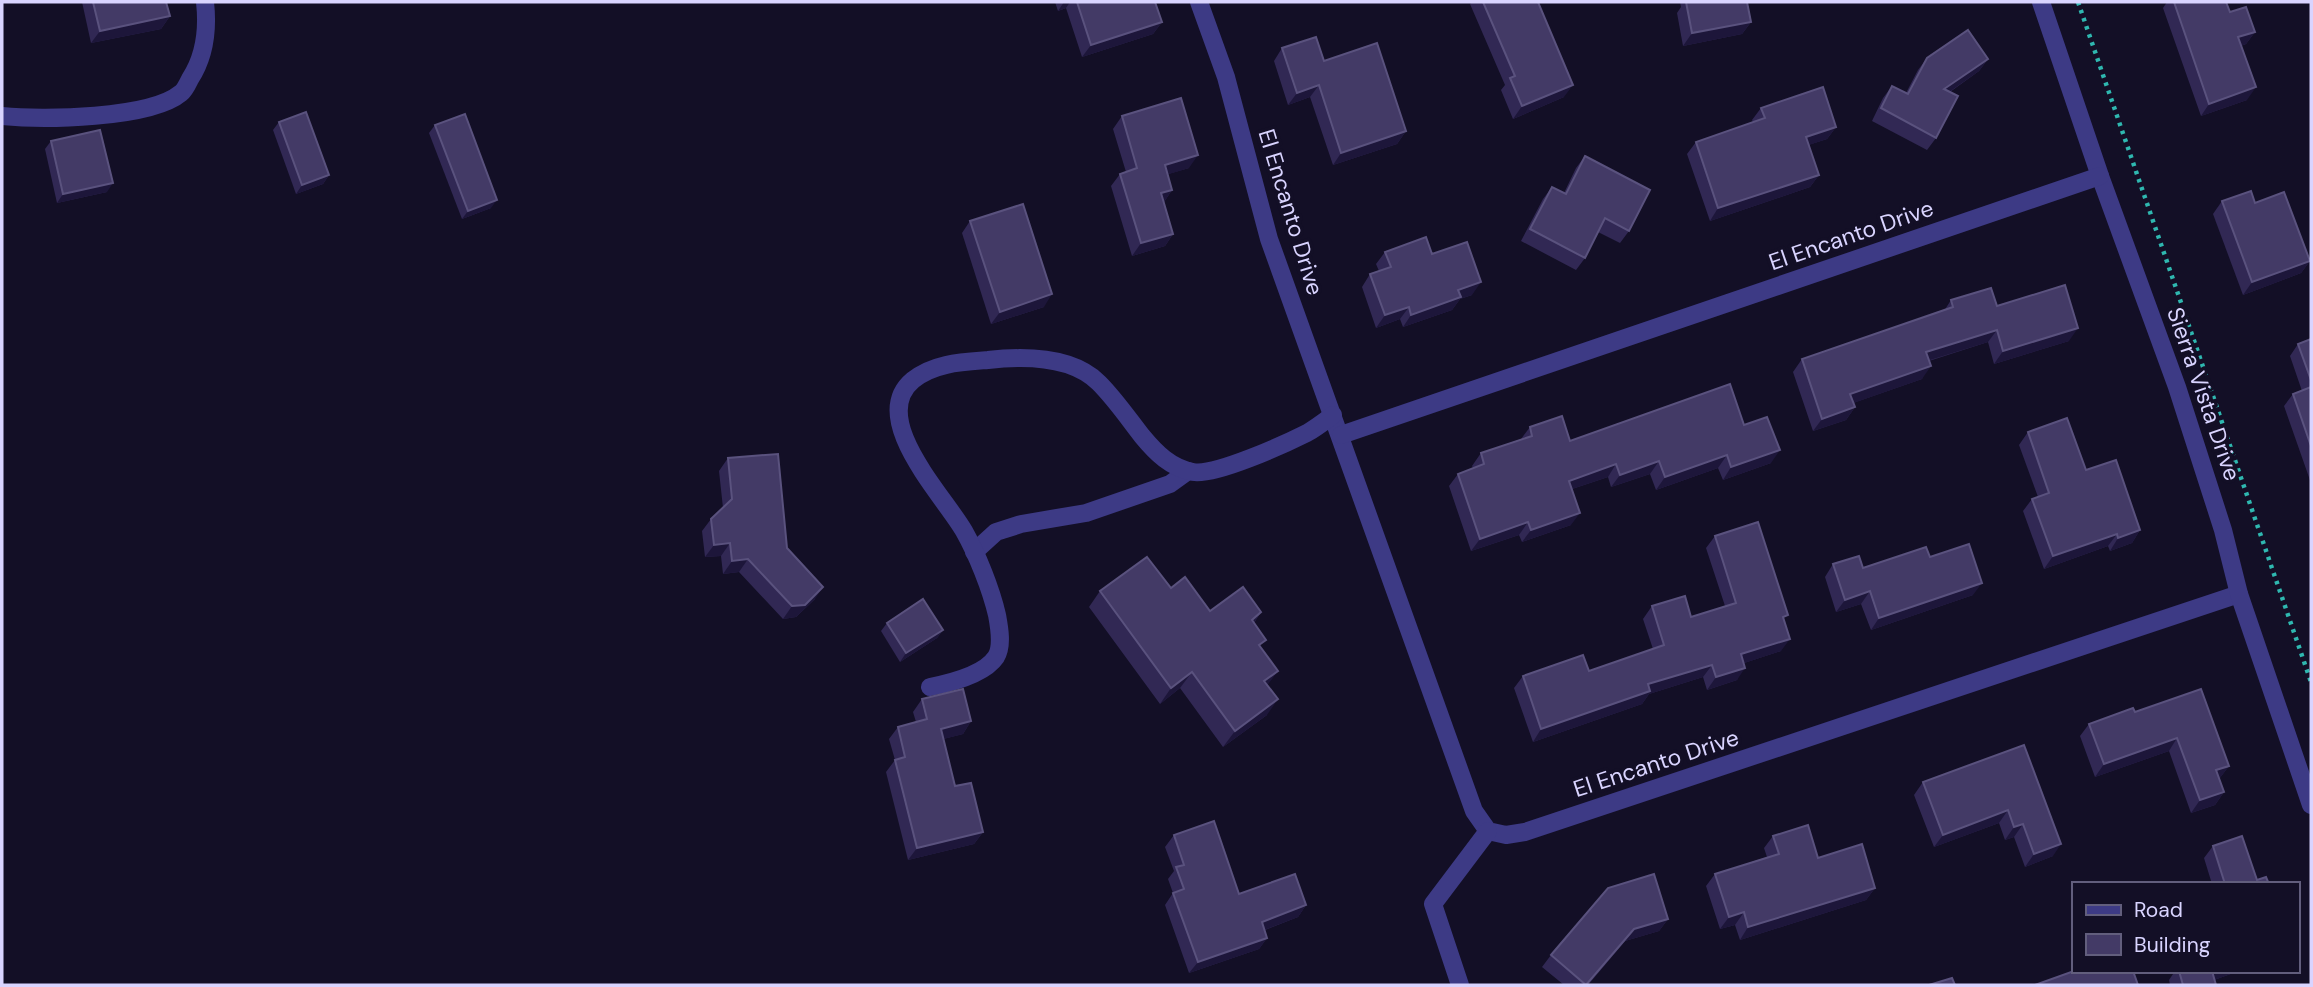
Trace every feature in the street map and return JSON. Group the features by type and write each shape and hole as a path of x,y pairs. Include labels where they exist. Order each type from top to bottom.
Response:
{"street":[{"path":"2,116 91,117 156,105 182,92 200,64 207,22 205,2"},
{"name":"El Encanto Drive","path":"1199,2 1226,77 1269,239 1474,811 1488,831 1506,835 1525,832 2239,594"},
{"name":"Sierra Vista Drive","path":"2041,2 2100,176 2177,387 2223,530 2239,594 2311,806"},
{"name":"El Encanto Drive","path":"1341,435 2100,176"},
{"path":"930,687 957,681 978,671 997,656 999,626 995,606 964,531 932,486 903,436 897,418 897,404 909,383 932,368 1004,358 1046,359 1080,369 1098,382 1153,449 1175,467 1196,473 1237,463 1307,432 1333,415"},
{"path":"974,552 996,532 1021,524 1086,513 1170,484 1188,471"},
{"path":"1460,985 1433,904 1488,831"}],"path":[{"path":"2078,2 2311,682"}],"building":[{"path":"93,2 166,2 170,16 100,31"},
{"path":"1077,2 1155,2 1162,22 1091,45"},
{"path":"1483,2 1538,2 1573,85 1522,106 1510,78 1515,76"},
{"path":"1686,2 1747,2 1751,22 1692,33"},
{"path":"2174,2 2226,2 2230,12 2246,7 2255,32 2238,37 2256,87 2209,104"},
{"path":"1968,30 1988,59 1944,89 1958,96 1936,138 1881,108 1892,86 1908,94 1927,58"},
{"path":"1316,37 1324,61 1377,43 1406,131 1341,153 1319,85 1297,93 1282,48"},
{"path":"1823,87 1836,127 1806,137 1819,175 1718,208 1696,142 1765,118 1761,108"},
{"path":"1181,98 1198,155 1165,165 1172,190 1161,193 1173,234 1141,243 1120,174 1137,168 1122,116"},
{"path":"306,112 329,175 302,185 279,122"},
{"path":"465,114 497,200 468,211 435,125"},
{"path":"100,130 113,183 63,194 51,141"},
{"path":"1585,156 1650,190 1629,231 1605,218 1585,258 1530,229 1552,187 1566,194"},
{"path":"2251,191 2255,203 2284,192 2310,261 2252,282 2222,201"},
{"path":"1023,204 1052,294 1000,312 970,221"},
{"path":"1426,237 1432,254 1467,242 1481,282 1458,290 1461,297 1411,315 1409,307 1385,315 1370,274 1391,267 1385,252"},
{"path":"2065,285 2078,328 2003,351 1997,330 1926,352 1931,366 1850,394 1855,407 1822,419 1802,359 1953,307 1951,300 1991,288 1997,306"},
{"path":"2311,339 2311,380 2298,344"},
{"path":"1730,384 1744,425 1767,417 1780,450 1731,467 1727,455 1665,477 1659,461 1620,475 1616,464 1569,481 1580,513 1531,530 1528,522 1480,539 1458,474 1484,464 1481,453 1532,436 1530,427 1562,416 1570,441"},
{"path":"2311,387 2311,446 2293,394"},
{"path":"2067,418 2086,470 2116,460 2140,530 2118,538 2117,534 2053,556 2032,499 2049,493 2028,432"},
{"path":"778,454 787,548 823,587 805,605 792,606 748,559 732,561 730,543 714,545 711,519 732,499 728,458"},
{"path":"1758,522 1788,615 1783,617 1790,639 1741,654 1745,668 1716,677 1712,665 1648,684 1650,691 1541,729 1523,676 1583,655 1589,671 1664,645 1652,606 1685,596 1691,617 1736,603 1715,536"},
{"path":"1969,544 1982,583 1879,618 1870,591 1845,600 1833,564 1859,556 1863,568 1926,547 1930,557"},
{"path":"1147,557 1171,588 1185,577 1210,611 1243,587 1261,612 1252,620 1266,640 1259,645 1278,671 1264,681 1278,699 1235,731 1192,672 1171,688 1100,591"},
{"path":"923,599 943,630 906,653 887,623"},
{"path":"963,689 971,721 941,729 955,786 971,783 983,832 917,848 895,760 905,757 898,727 927,719 922,699"},
{"path":"2201,689 2229,766 2216,770 2224,792 2200,800 2177,738 2104,764 2089,724 2133,708 2135,712"},
{"path":"2024,745 2061,844 2034,854 2023,824 2014,827 2008,810 1943,835 1923,782"},
{"path":"1214,821 1239,894 1295,874 1306,905 1262,922 1267,938 1198,962 1173,893 1184,889 1176,867 1184,865 1174,835"},
{"path":"1808,825 1818,858 1862,844 1875,888 1748,927 1744,912 1729,917 1715,874 1779,854 1773,836"},
{"path":"2242,836 2257,880 2266,877 2268,882 2224,882 2213,846"},
{"path":"1654,874 1668,919 1634,929 1586,985 1551,955 1608,888"},
{"path":"2072,972 2134,973 2138,985 2035,985"},
{"path":"2180,973 2213,973 2216,985 2183,985"},
{"path":"1952,978 1955,985 1929,985"}]}
